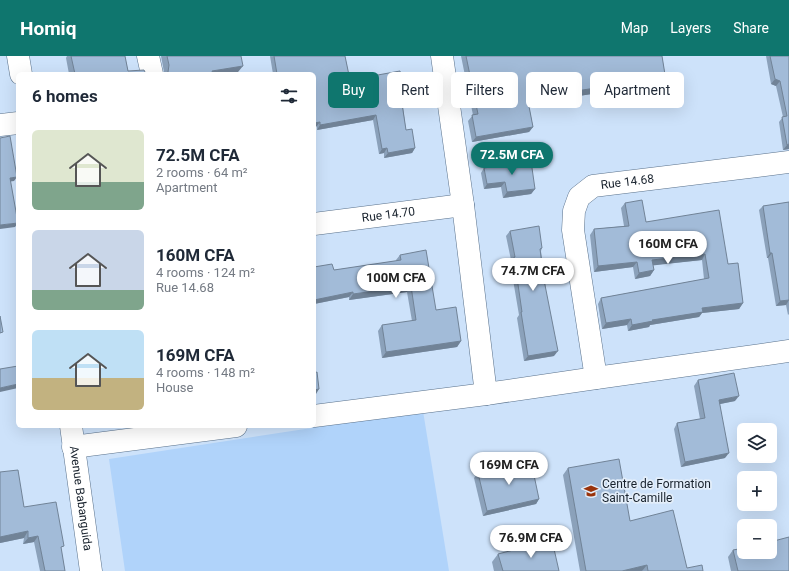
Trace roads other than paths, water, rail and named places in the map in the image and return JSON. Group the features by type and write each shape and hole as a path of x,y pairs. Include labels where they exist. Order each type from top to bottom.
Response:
{"street":[{"path":"18,56 21,72"},
{"path":"148,56 152,72"},
{"path":"442,56 463,205 486,394"},
{"path":"0,125 16,123"},
{"name":"Rue 14.68","path":"596,378 573,230 574,212 579,197 593,186 789,162"},
{"name":"Rue 14.70","path":"316,224 463,205"},
{"path":"316,416 486,394 789,351"},
{"path":"72,436 203,428"},
{"name":"Avenue Babanguida","path":"72,436 91,571"}],"place":[{"name":"Centre de Formation Saint-Camille","path":"591,491"}]}
